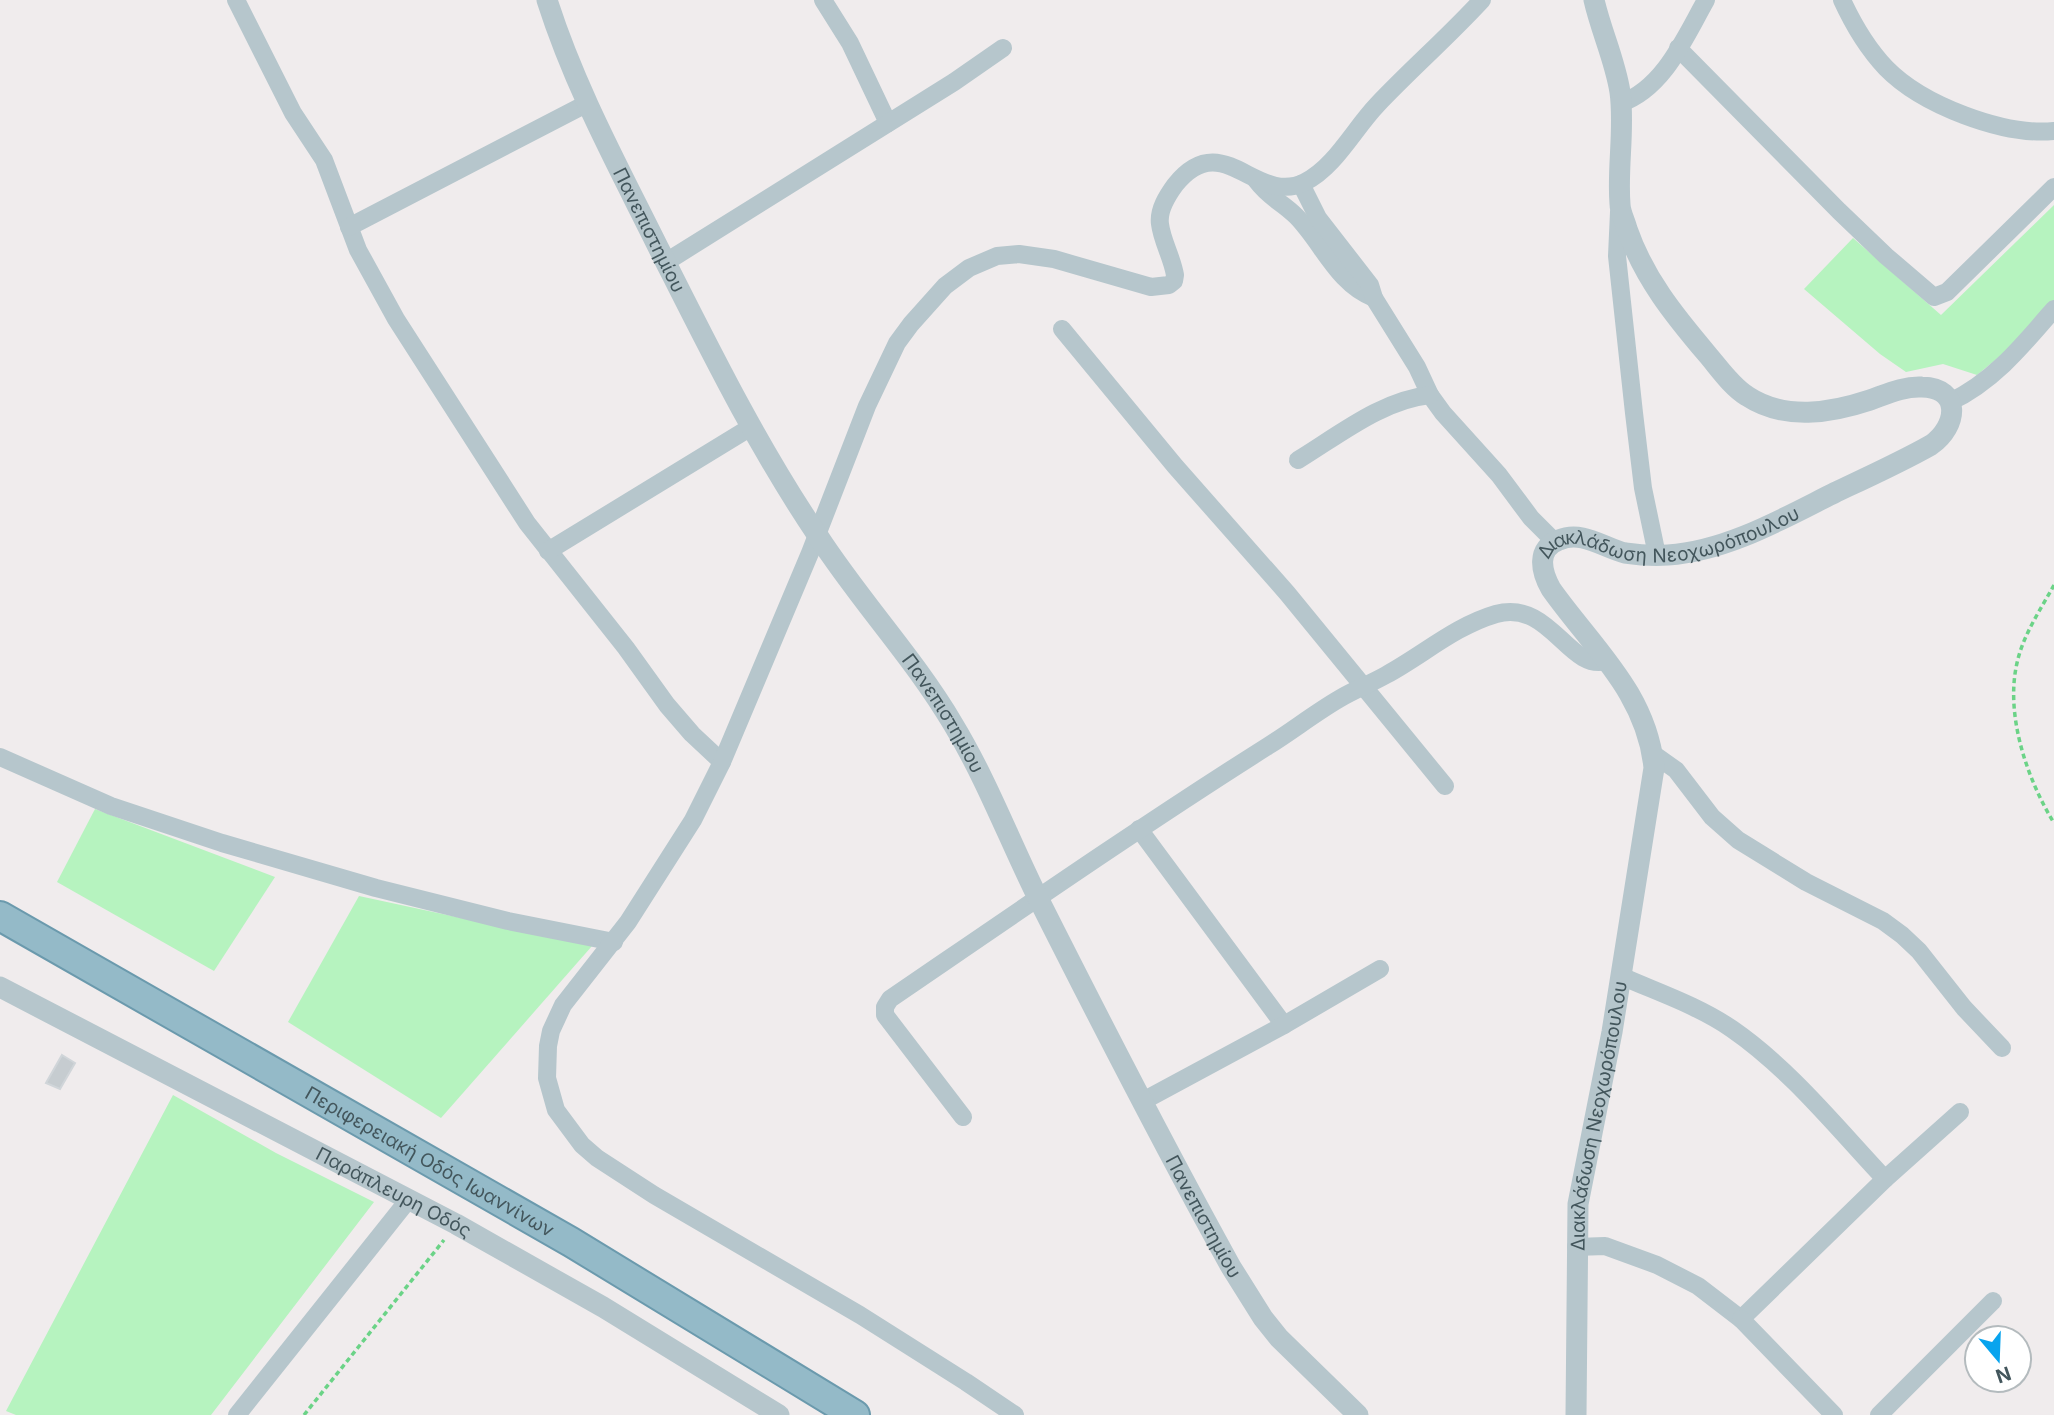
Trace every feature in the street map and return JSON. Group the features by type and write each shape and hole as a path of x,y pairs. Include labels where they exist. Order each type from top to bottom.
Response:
{"highway":[{"name":"Περιφερειακή Οδός Ιωαννίνων","path":"0,916 571,1242 855,1415"}],"street":[{"path":"236,0 293,113 324,160 365,264 396,319 527,523 626,648 667,705 699,742 722,762"},
{"name":"Πανεπιστημίου","path":"547,0 586,104 751,427 817,535 955,726 1038,898 1212,1232 1263,1318 1304,1364 1358,1415"},
{"path":"823,0 850,43 888,123"},
{"path":"1014,1415 871,1321 618,1173 582,1145 556,1110 547,1078 546,1063 551,1031 563,1005 614,942 682,838 722,762 817,535 867,407 892,354 911,324 945,286 969,268 989,258 1019,254 1054,259 1147,287 1166,286 1174,281 1175,275 1161,230 1160,215 1170,191 1182,177 1195,167 1213,162 1231,166 1256,180 1281,185 1301,184 1330,160 1371,111 1440,45 1482,0"},
{"path":"1594,0 1618,77 1621,103 1617,256 1643,488 1657,555"},
{"path":"1621,103 1649,88 1678,48 1706,0"},
{"path":"1842,0 1874,53 1909,86 1943,105 1975,118 2013,128 2054,131"},
{"path":"666,262 1003,48"},
{"path":"1678,48 1839,211 1934,297 1947,292 2054,187"},
{"path":"349,227 586,104"},
{"path":"1256,180 1267,195 1288,208 1304,224 1342,275 1362,292 1374,298"},
{"path":"1301,184 1314,213 1370,285 1374,298 1406,348 1430,395 1456,429 1499,475 1531,519 1555,542"},
{"path":"1619,207 1642,263 1659,295 1720,369 1747,396 1775,408 1806,413 1838,410 1912,387 1934,388 1942,392 1950,402 2002,367 2054,309"},
{"path":"1062,328 1175,466 1287,593 1445,786"},
{"path":"1298,460 1383,409 1413,397 1430,395"},
{"name":"Διακλάδωση Νεοχωρόπουλου","path":"1576,1415 1576,1247 1581,1184 1612,1032 1654,768 1646,728 1632,696 1562,604 1545,577 1542,558 1555,542 1568,537 1579,537 1626,553 1657,555 1704,549 1732,540 1940,439 1949,427 1952,412 1950,402"},
{"path":"548,551 751,427"},
{"path":"963,1117 885,1015 885,1007 890,999 1139,829 1337,700 1395,670 1470,623 1507,611 1516,611 1534,618 1586,659 1606,661"},
{"path":"1652,752 1676,770 1713,817 1738,840 1789,872 1883,921 1910,943 1964,1008 2002,1048"},
{"path":"0,757 111,806 210,839 376,888 508,921 614,942"},
{"path":"1139,829 1284,1025"},
{"path":"1143,1101 1284,1025 1380,969"},
{"path":"1621,976 1707,1014 1742,1036 1786,1074 1885,1179"},
{"name":"Παράπλευρη Οδός","path":"0,987 456,1224 603,1307 779,1415"},
{"path":"1741,1319 1885,1179 1960,1112"},
{"path":"237,1415 408,1199"},
{"path":"1576,1247 1605,1246 1657,1265 1698,1286 1741,1319 1834,1415"},
{"path":"1879,1415 1993,1301"}],"path":[{"path":"2054,584 2024,643 2017,662 2015,685 2019,738 2025,761 2054,823"},
{"path":"304,1415 456,1224"}],"green space":[{"path":"2054,205 2054,312 1977,375 1943,364 1906,372 1880,354 1804,289 1853,238 1941,315"},
{"path":"95,809 275,877 214,971 57,882"},
{"path":"359,896 592,946 441,1118 288,1022"},
{"path":"173,1095 276,1153 374,1202 211,1415 16,1415 6,1411"}],"building":[{"path":"62,1055 75,1063 60,1089 46,1083"}]}
